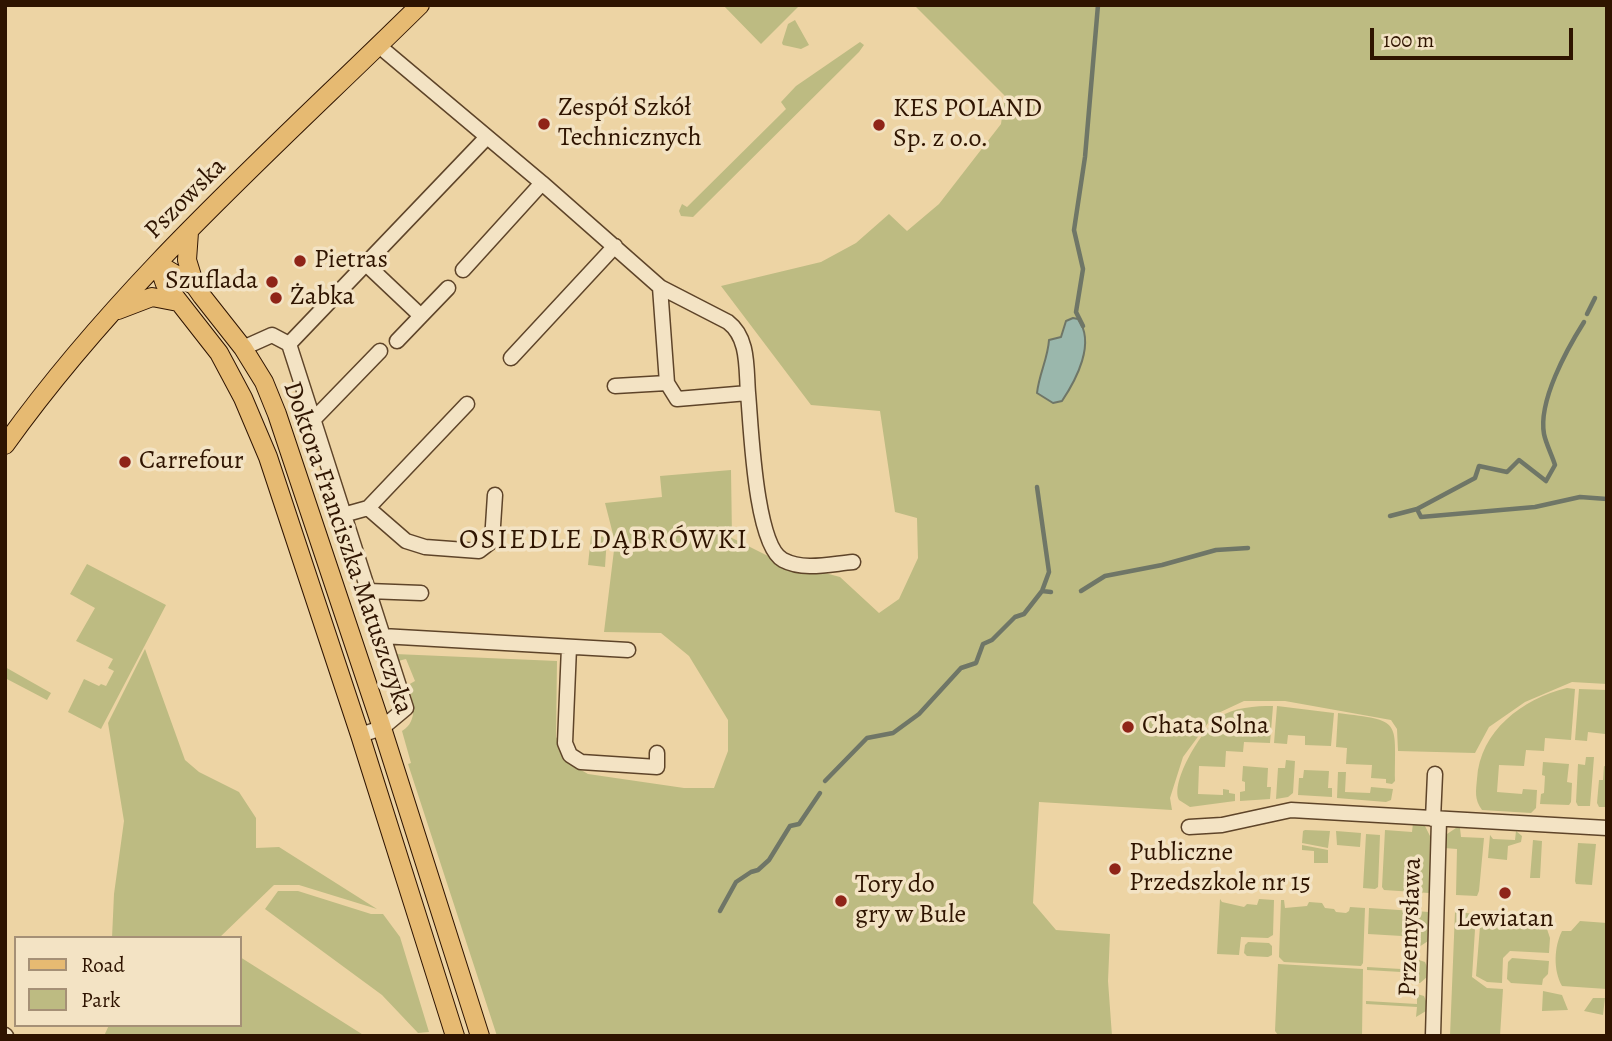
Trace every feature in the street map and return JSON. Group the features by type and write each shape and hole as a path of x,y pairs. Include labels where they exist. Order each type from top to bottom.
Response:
{"main road":[{"name":"Pszowska","path":"5,445 111,312 420,5"},
{"path":"189,232 187,260 194,286"},
{"name":"Doktora Franciszka Matuszczyka","path":"158,264 194,286 243,348 264,382 382,728 480,1036"},
{"name":"Doktora Franciszka Matuszczyka","path":"158,264 165,285 219,353 243,398 268,457 360,735 455,1036"},
{"path":"111,312 152,298 178,302"}],"street":[{"path":"379,46 542,183 660,287 736,328 743,342 761,519 769,542 780,559 801,566 853,562"},
{"path":"289,344 488,137"},
{"path":"463,270 542,183"},
{"path":"511,358 615,246"},
{"path":"366,264 421,316"},
{"path":"660,287 667,383 677,399 748,393"},
{"path":"397,341 448,288"},
{"path":"243,348 272,335 289,344 406,708 382,728 360,735"},
{"path":"314,419 380,351"},
{"path":"615,386 667,383"},
{"path":"344,515 368,508 467,404"},
{"path":"368,508 406,541 425,547 479,551 492,541 495,495"},
{"path":"368,591 421,593"},
{"path":"382,636 628,650"},
{"path":"569,647 565,743 570,755 581,762 657,767 657,753"},
{"name":"Przemysława","path":"1433,1036 1435,774"},
{"name":"Przemysława","path":"1189,827 1222,825 1291,810 1607,828"}],"green space":[{"path":"723,5 800,5 761,44"},
{"path":"914,5 1607,5 1607,684 1572,682 1525,702 1489,727 1475,753 1398,751 1397,729 1391,720 1285,701 1244,701 1214,715 1183,757 1170,798 1172,810 1039,802 1033,903 1056,930 1110,934 1108,981 1112,1036 497,1036 408,764 411,763 402,731 413,716 408,685 415,681 406,659 398,661 395,654 557,661 556,737 568,756 567,762 588,774 684,788 714,788 728,751 728,720 689,656 661,633 604,632 615,542 605,503 662,497 660,476 731,470 732,538 776,560 840,577 879,613 899,599 918,558 917,518 895,512 880,411 811,405 721,286 821,262 856,243 889,214 907,231 939,204 1001,124 1005,96"},
{"path":"795,20 809,45 801,49 782,43 788,24"},
{"path":"860,42 864,45 859,52 693,217 681,216 679,211 682,204 687,207 786,109 781,102 796,86"},
{"path":"591,536 607,537 605,567 588,565"},
{"path":"87,564 166,605 101,729 68,712 84,679 99,686 106,686 114,671 108,668 113,659 76,641 95,608 70,594"},
{"path":"145,649 185,760 199,772 239,792 256,818 256,848 279,847 377,909 299,885 274,885 221,936 112,936 114,894 124,821 108,723"},
{"path":"5,667 51,693 47,700 5,678"},
{"path":"1567,688 1575,689 1571,740 1545,738 1544,751 1526,750 1524,766 1499,765 1497,792 1522,794 1523,789 1537,790 1536,808 1531,813 1482,810 1477,799 1477,779 1486,746 1495,732 1506,720 1534,700"},
{"path":"1579,689 1607,690 1607,743 1605,734 1588,732 1587,741 1575,740"},
{"path":"1273,706 1270,743 1244,742 1243,752 1226,751 1225,767 1199,766 1198,794 1223,795 1223,789 1229,790 1229,793 1235,794 1235,801 1190,807 1179,800 1177,791 1183,769 1197,744 1218,718 1238,709"},
{"path":"1277,706 1334,713 1331,746 1305,745 1305,736 1288,735 1287,744 1274,743"},
{"path":"1338,713 1374,718 1390,727 1395,745 1395,781 1392,784 1386,783 1386,779 1371,778 1372,765 1346,764 1347,748 1336,747"},
{"path":"1586,757 1594,757 1590,806 1578,806 1578,764 1585,765"},
{"path":"1286,760 1295,761 1293,793 1288,797 1276,799 1278,768 1285,768"},
{"path":"1543,762 1569,764 1567,782 1572,783 1569,805 1540,804 1541,794 1544,793"},
{"path":"1243,766 1268,768 1267,787 1271,787 1270,799 1240,801 1240,792 1245,791 1245,782 1242,781"},
{"path":"1604,766 1607,767 1607,807 1599,807 1599,780 1603,780"},
{"path":"1304,770 1329,771 1328,788 1332,788 1332,797 1298,795 1299,778 1303,778"},
{"path":"1338,772 1346,772 1345,792 1370,793 1371,787 1393,789 1391,800 1386,802 1337,798"},
{"path":"1413,823 1425,826 1430,836 1429,893 1384,890 1385,830 1412,832"},
{"path":"1460,828 1461,837 1484,838 1477,896 1456,895 1457,849 1444,848 1447,834"},
{"path":"1305,830 1330,831 1328,848 1302,843"},
{"path":"1336,831 1361,833 1360,847 1337,845"},
{"path":"1516,831 1522,836 1521,842 1508,846 1507,860 1488,858 1490,835 1493,839 1515,840"},
{"path":"1366,834 1380,835 1378,887 1375,889 1363,888"},
{"path":"1533,840 1542,841 1540,878 1530,878"},
{"path":"1578,843 1596,844 1592,885 1576,884 1575,881"},
{"path":"1302,845 1328,850 1328,863 1314,863 1314,851 1302,850"},
{"path":"278,891 298,891 371,914 383,914 400,937 429,1032 418,1033 382,995 265,909"},
{"path":"1220,899 1222,902 1244,907 1247,904 1257,905 1259,899 1274,900 1273,935 1268,938 1241,937 1239,955 1217,954"},
{"path":"1281,900 1284,900 1285,908 1307,906 1309,902 1322,903 1325,908 1334,909 1336,912 1346,913 1350,907 1365,908 1361,966 1284,962 1279,957"},
{"path":"1369,908 1429,912 1428,941 1419,947 1419,937 1368,934"},
{"path":"1455,912 1476,914 1472,977 1487,988 1503,989 1500,1036 1450,1036"},
{"path":"1481,914 1496,916 1498,923 1507,924 1520,922 1523,918 1535,919 1534,925 1538,929 1547,929 1550,938 1549,953 1510,951 1503,958 1502,983 1487,982 1476,976"},
{"path":"1580,921 1607,923 1607,989 1562,986 1559,980 1556,951 1559,937 1562,931 1571,931"},
{"path":"1248,942 1269,943 1272,946 1272,955 1247,956 1244,953"},
{"path":"242,958 365,1036 104,1036 108,1027 242,1027"},
{"path":"1512,958 1549,961 1548,974 1542,985 1511,983 1507,979 1508,962"},
{"path":"1419,960 1425,962 1427,967 1427,977 1420,983 1418,973 1367,970 1367,967 1418,970"},
{"path":"1278,964 1363,969 1362,1036 1278,1035 1275,1031"},
{"path":"1543,991 1562,995 1568,1010 1542,1011"},
{"path":"1417,994 1424,996 1426,1011 1416,1017 1417,1007 1366,1004 1366,1001 1417,1004"},
{"path":"1593,998 1605,998 1603,1015 1584,1011"}],"shaded area":[{"path":"1078,319 1083,329 1085,350 1073,383 1062,401 1053,403 1037,393 1049,340 1061,337 1066,321"}],"waterway":[{"path":"1083,326 1076,312 1083,269 1074,230 1085,157 1098,5"},
{"path":"1587,314 1595,298"},
{"path":"1390,516 1417,509 1475,478 1479,466 1507,472 1519,460 1546,481 1555,465 1544,434 1545,406 1555,376 1584,322"},
{"path":"825,781 867,738 893,733 919,714 961,668 976,663 983,644 992,640 1015,617 1024,614 1042,591 1049,572 1037,487"},
{"path":"1417,509 1421,517 1535,507 1580,497 1607,499"},
{"path":"1081,591 1105,576 1162,565 1216,550 1248,548"},
{"path":"1042,591 1051,592"},
{"path":"720,911 736,882 758,870 769,860 790,826 799,824 820,793"}],"place":[{"name":"Zespół Szkół Technicznych","path":"544,124"},
{"name":"KES POLAND Sp. z o.o.","path":"879,125"},
{"name":"Pietras","path":"300,261"},
{"name":"Szuflada","path":"272,282"},
{"name":"Żabka","path":"276,298"},
{"name":"Carrefour","path":"125,462"},
{"name":"Chata Solna","path":"1128,727"},
{"name":"Publiczne Przedszkole nr 15","path":"1115,869"},
{"name":"Lewiatan","path":"1505,893"},
{"name":"Tory do gry w Bule","path":"841,901"}],"district":[{"name":"OSIEDLE DĄBRÓWKI","path":"604,541"}]}
